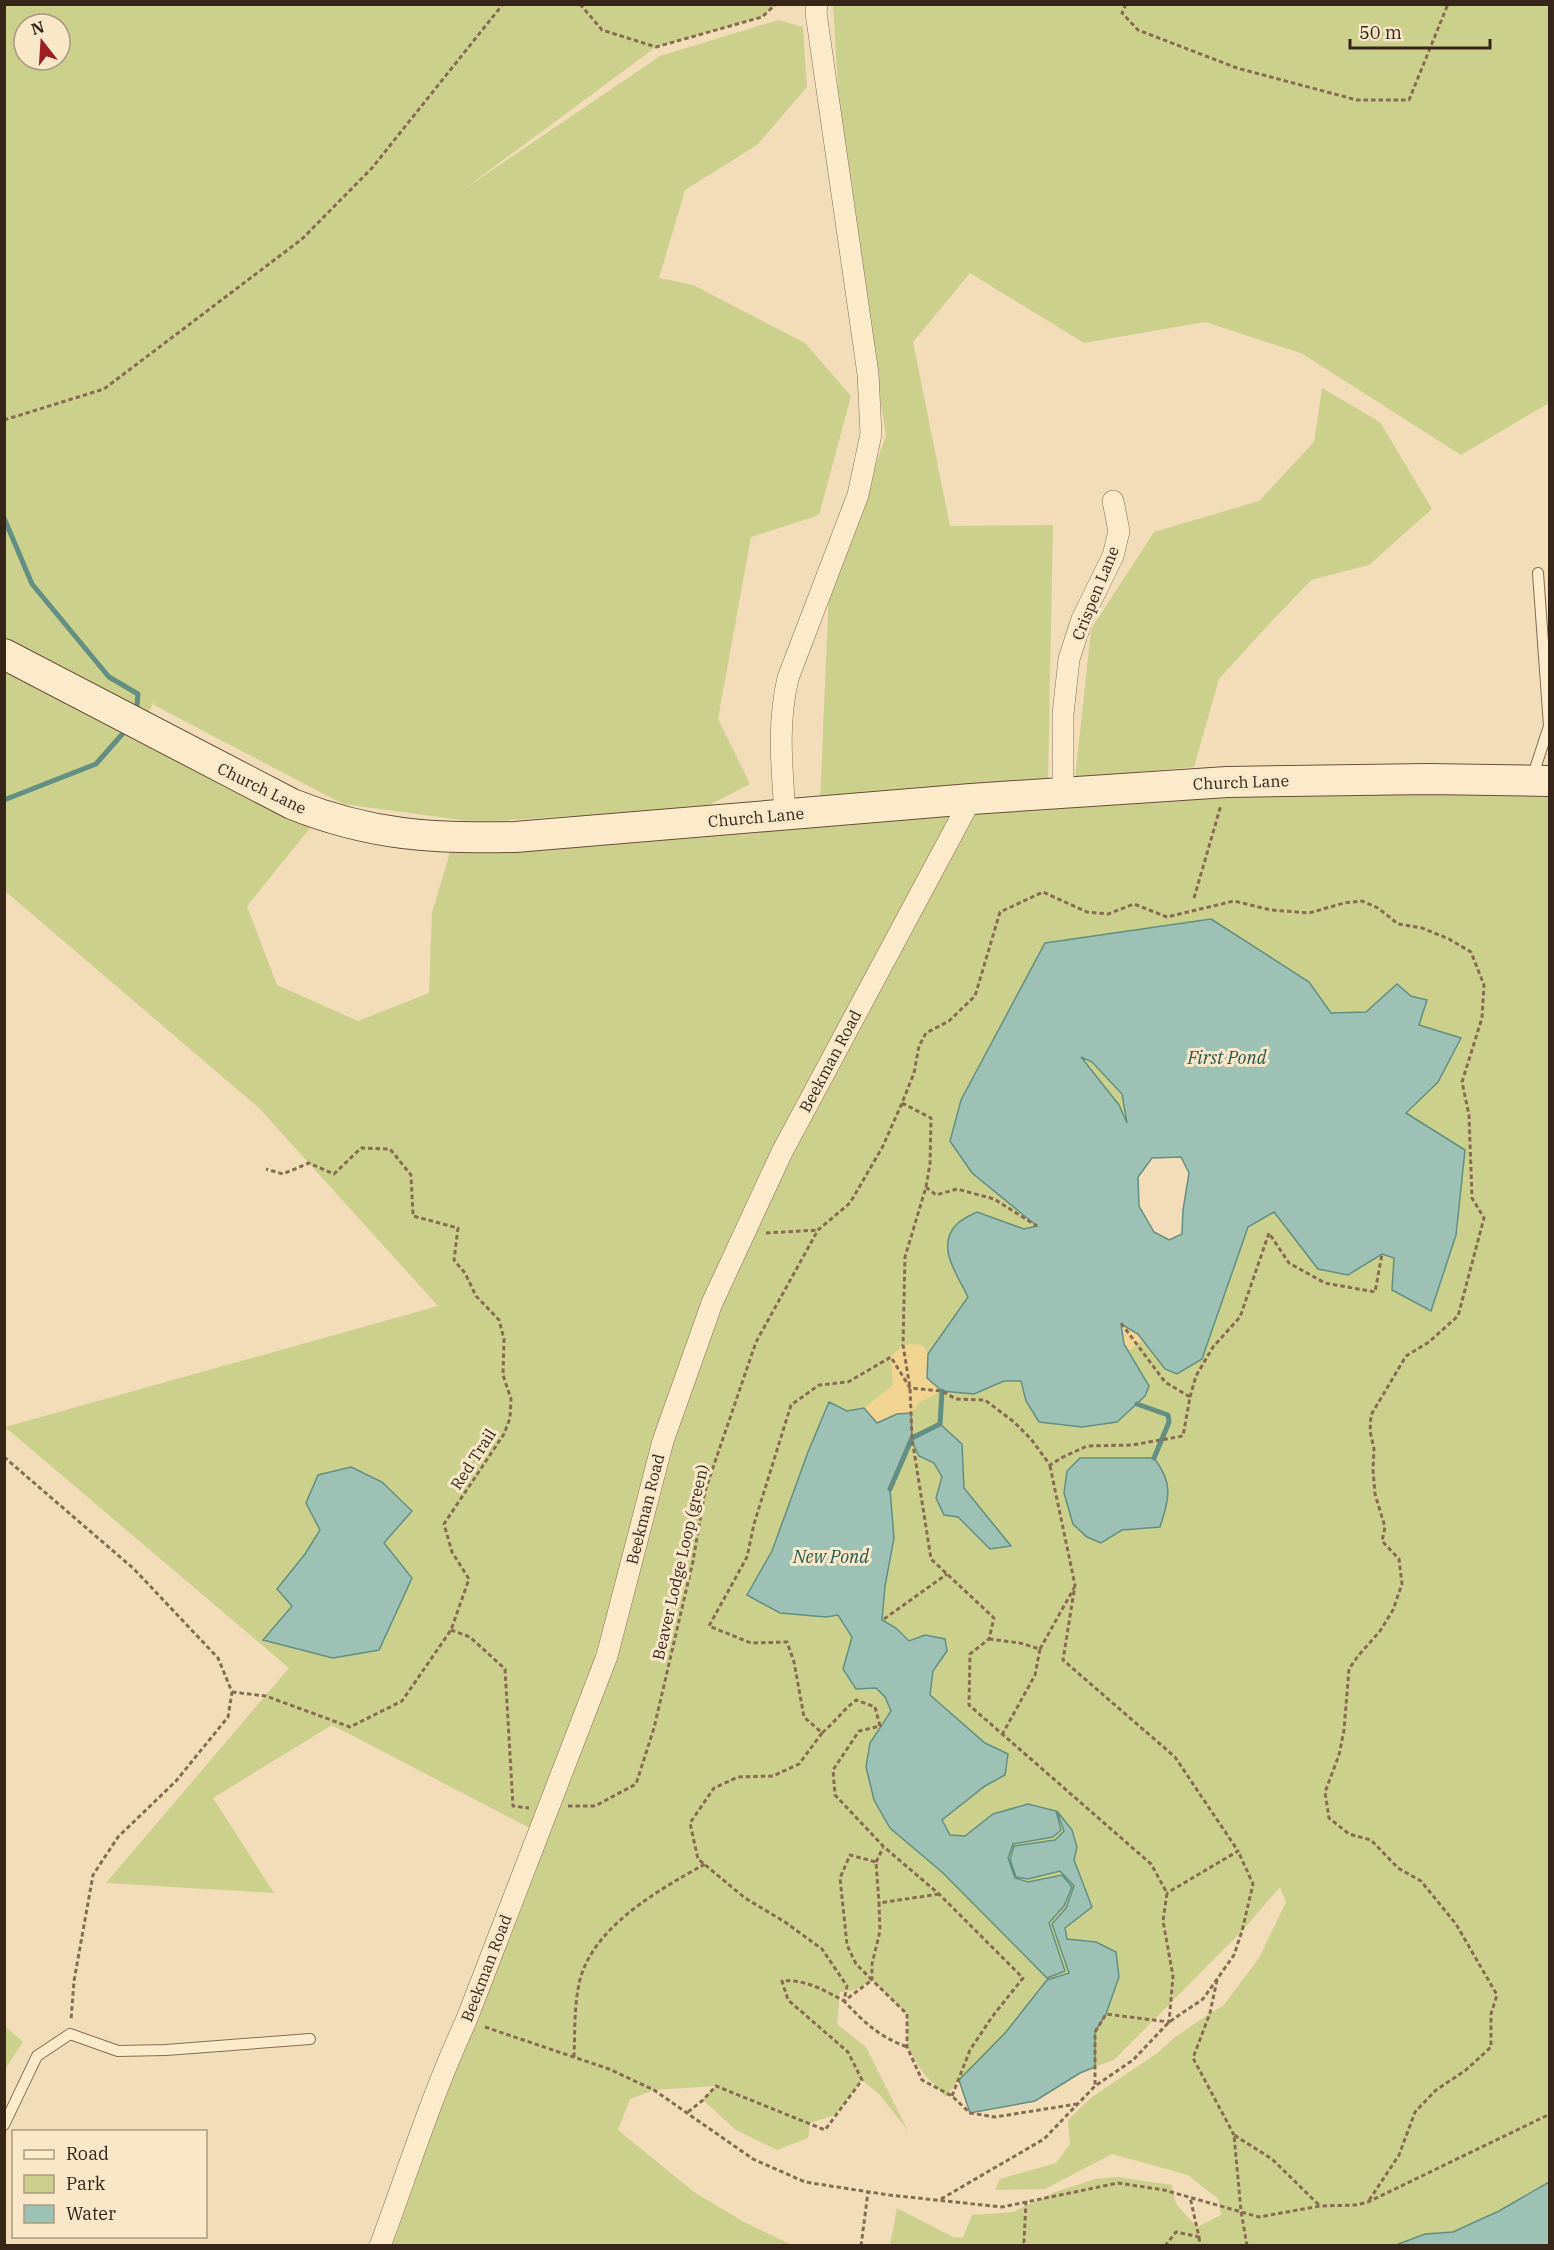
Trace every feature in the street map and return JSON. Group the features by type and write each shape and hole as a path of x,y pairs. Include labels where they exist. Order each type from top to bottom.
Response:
{"street":[{"path":"785,814 780,739 784,695 858,495 871,434 868,374 816,13 817,4"},
{"name":"Crispen Lane","path":"1063,792 1063,714 1070,660 1082,619 1113,556 1119,531 1113,501"},
{"name":"Church Lane","path":"4,654 292,804 326,818 376,830 454,839 515,837 971,799 1227,782 1428,779 1540,781"},
{"name":"Beekman Road","path":"380,2246 442,2073 466,2021 608,1656 663,1441 712,1303 782,1152 971,799"}],"lane":[{"path":"1538,573 1549,726 1540,781"},
{"path":"4,2125 37,2056 70,2034 118,2051 166,2050 310,2039"}],"path":[{"path":"4,420 104,389 303,239 372,168 503,4"},
{"path":"580,4 602,30 656,47 762,17 776,4"},
{"path":"1126,4 1122,14 1138,30 1238,68 1357,100 1409,100 1448,4"},
{"path":"1194,898 1227,782"},
{"name":"Beaver Lodge Loop (green)","path":"451,1630 470,1637 505,1669 513,1806 536,1808 595,1806 636,1784 659,1706 693,1561 705,1491 756,1342 818,1230 850,1203 883,1146 914,1073 919,1046 926,1033 949,1021 975,996 1000,912 1043,892 1087,912 1108,914 1134,904 1167,917 1234,901 1271,910 1309,913 1344,903 1362,901 1378,908 1398,924 1422,928 1449,939 1471,952 1484,985 1482,1018 1462,1083 1469,1115 1472,1198 1484,1218 1458,1316 1429,1342 1406,1356 1371,1415 1370,1431 1374,1449 1375,1494 1385,1527 1382,1541 1399,1559 1402,1584 1393,1610 1380,1631 1349,1669 1341,1746 1325,1792 1329,1818 1349,1834 1371,1840 1398,1868 1421,1881 1456,1924 1497,1995 1491,2014 1491,2047 1466,2070 1436,2090 1415,2112 1399,2155 1368,2202"},
{"path":"902,1103 931,1118 930,1164 926,1187 904,1257 903,1345 910,1388 912,1438 931,1559 994,1618 989,1639 970,1654 969,1705 1151,1864 1167,1893 1163,1921 1173,1976 1169,2022"},
{"name":"Red Trail","path":"232,1692 266,1696 350,1727 402,1701 451,1630 470,1579 452,1552 444,1524 504,1434 510,1418 511,1399 503,1375 504,1340 499,1320 476,1296 465,1273 454,1260 458,1228 412,1216 411,1175 390,1149 361,1148 334,1174 309,1163 283,1174 266,1169"},
{"path":"926,1187 936,1195 957,1189 994,1199 1037,1226"},
{"path":"762,1233 818,1230"},
{"path":"1050,1466 1063,1456 1087,1446 1132,1445 1183,1436 1196,1376 1213,1347 1240,1317 1269,1233 1289,1263 1325,1283 1375,1292 1382,1254"},
{"path":"1121,1323 1165,1382 1190,1397"},
{"path":"822,1733 804,1717 794,1662 786,1642 751,1642 709,1626 747,1557 754,1524 791,1405 819,1385 848,1382 891,1357 910,1388"},
{"path":"910,1388 942,1391 956,1399 985,1400 1014,1422 1031,1439 1050,1466 1075,1585 1063,1660 1175,1757 1238,1851 1253,1884 1234,1955 1203,1999 1169,2022 1133,2060 1095,2086 1044,2139 939,2200"},
{"path":"4,1457 134,1569 218,1658 232,1692 228,1717 176,1781 118,1837 93,1875 74,1981 70,2034"},
{"path":"884,1619 946,1574"},
{"path":"1003,1733 1035,1675 1040,1649 1075,1585"},
{"path":"989,1639 1020,1643 1040,1649"},
{"path":"844,2001 847,1986 822,1949 785,1922 745,1898 698,1859 690,1823 714,1788 738,1777 773,1776 799,1764 822,1733 856,1700 875,1707 879,1725 859,1731 833,1770 835,1795 884,1847 939,1894 1023,1978 992,2016 970,2050 952,2096"},
{"path":"872,1980 872,1964 880,1931 876,1862 884,1847"},
{"path":"1167,1893 1238,1851"},
{"path":"876,1862 850,1855 840,1878 847,1945 856,1964 907,2014 907,2047 922,2080 952,2096 970,2113 994,2117 1078,2103"},
{"path":"573,2057 579,1982 596,1946 611,1928 656,1892 705,1864"},
{"path":"879,1903 939,1894"},
{"path":"1218,1977 1210,2013 1193,2058 1234,2135 1241,2211 1247,2246"},
{"path":"688,2112 716,2086 825,2130 862,2080 848,2052 788,2000 782,1982 795,1980 822,1988 844,2001 873,2030 907,2047"},
{"path":"844,2001 872,1980"},
{"path":"1095,2086 1095,2032 1106,2014 1169,2022"},
{"path":"466,2021 609,2069 654,2090 753,2159 806,2182 868,2192 1002,2207 1118,2183 1190,2196 1259,2217 1320,2206 1356,2205 1368,2202 1550,2114"},
{"path":"1234,2135 1272,2159 1320,2206"},
{"path":"861,2246 868,2192"},
{"path":"1190,2196 1200,2246"},
{"path":"1026,2201 1024,2242 1028,2246"},
{"path":"1165,2246 1176,2232 1199,2237"}],"green space":[{"path":"4,5 776,5 762,17 656,47 460,192 660,56 778,20 803,27 807,87 757,145 685,190 659,278 693,285 805,343 851,396 819,515 751,537 718,719 750,784 703,808 476,822 343,804 154,705 156,699 145,717 5,641"},
{"path":"833,5 1549,5 1549,403 1461,455 1301,353 1205,322 1084,343 970,273 913,342 950,526 1053,525 1048,781 820,801 829,591 886,436 841,138"},
{"path":"1322,388 1380,422 1432,509 1369,565 1311,580 1259,635 1219,679 1194,767 1075,778 1091,629 1154,532 1259,501 1314,442"},
{"path":"4,665 315,822 247,906 277,985 358,1021 429,993 432,913 454,839 971,799 1549,781 1549,2182 1499,2211 1453,2232 1425,2234 1396,2245 890,2245 897,2208 953,2237 963,2238 972,2215 1013,2212 1055,2192 1095,2179 1117,2177 1172,2185 1176,2204 1197,2227 1221,2215 1218,2199 1188,2175 1112,2154 1045,2189 995,2190 1000,2179 1056,2163 1070,2144 1068,2120 1092,2097 1223,2006 1259,1958 1286,1902 1280,1887 1242,1931 1114,2060 1080,2072 1035,2101 970,2113 958,2080 946,2097 924,2074 907,2047 907,2014 872,1980 855,1990 840,1992 837,2024 866,2047 908,2131 880,2095 862,2080 835,2115 810,2123 808,2138 777,2150 736,2130 703,2100 715,2086 654,2090 630,2099 618,2130 694,2192 744,2222 792,2245 380,2245 539,1833 332,1725 213,1798 274,1893 106,1883 289,1668 5,1427 438,1306 259,1108 5,891","holes":["1045,943 1456,1235 1394,1258 1382,1254 1348,1275 1318,1269 1274,1212 1248,1227 1202,1359 1165,1369 1138,1333 1124,1344 1149,1386 1026,1401 1021,1381 1004,1381 974,1394 928,1354 968,1297 957,1224 978,1212 1024,1229 1037,1226 972,1173 961,1100","829,1402 877,1423 897,1414 912,1438 890,1489 894,1538 885,1586 882,1620 896,1628 909,1641 925,1635 947,1651 933,1671 930,1695 985,1743 1007,1754 1005,1775 985,1786 942,1820 950,1835 965,1836 993,1814 1028,1804 1056,1811 1053,1837 1013,1844 1008,1858 1015,1878 1028,1882 1061,1875 1064,1906 1049,1923 1065,1971 890,1828 879,1726 891,1711 885,1697 876,1688 856,1689 852,1637 838,1615 748,1595 772,1551","962,1444 964,1488 1010,1545 990,1549 936,1498 942,1477 934,1463","658,1456 608,1656 543,1821","1080,1458 1109,1460 1160,1527 1122,1530 1101,1543"]},
{"path":"1079,1055 1092,1062 1122,1094 1128,1124 1119,1105"},
{"path":"5,2026 23,2042 5,2069"}],"sand":[{"path":"1121,1323 1138,1333 1143,1339 1129,1351 1124,1344"},
{"path":"903,1345 924,1346 928,1354 927,1378 942,1391 920,1402 911,1413 897,1414 877,1423 871,1420 864,1408 893,1385 891,1357"}],"water":[{"name":"First Pond","path":"1211,919 1309,982 1331,1013 1366,1012 1397,984 1411,996 1427,1000 1419,1025 1461,1038 1438,1082 1406,1113 1465,1150 1456,1235 1431,1311 1392,1290 1394,1258 1382,1254 1348,1275 1318,1269 1274,1212 1248,1227 1202,1359 1177,1374 1165,1369 1138,1334 1121,1324 1124,1344 1149,1386 1145,1396 1117,1422 1082,1427 1039,1422 1026,1401 1021,1381 1004,1381 974,1394 942,1391 927,1378 928,1354 968,1297 950,1260 948,1241 951,1233 959,1222 977,1212 1024,1229 1037,1226 972,1173 950,1141 961,1100 1045,943","holes":["1081,1057 1092,1062 1122,1094 1127,1123 1119,1105","1181,1157 1189,1173 1182,1234 1169,1240 1154,1232 1139,1206 1138,1177 1152,1158"]},
{"name":"New Pond","path":"829,1402 847,1411 864,1408 877,1423 897,1414 911,1413 912,1438 940,1424 962,1444 964,1488 1011,1546 990,1549 958,1517 944,1515 936,1498 942,1477 934,1463 919,1456 911,1439 890,1489 894,1538 885,1586 882,1620 896,1628 909,1641 925,1635 945,1639 947,1651 933,1671 930,1695 985,1743 1008,1754 1005,1775 985,1786 942,1820 950,1835 965,1836 993,1814 1028,1804 1056,1811 1061,1830 1053,1837 1013,1844 1008,1858 1015,1878 1028,1882 1062,1875 1072,1887 1064,1906 1049,1923 1065,1971 1047,1978 943,1873 890,1828 874,1800 866,1767 870,1743 891,1711 885,1697 876,1688 856,1689 843,1669 852,1637 838,1615 826,1617 780,1613 747,1595 772,1551"},
{"path":"1080,1458 1154,1458 1165,1476 1168,1491 1160,1527 1122,1530 1101,1543 1087,1537 1073,1524 1064,1493 1067,1471"},
{"path":"351,1467 382,1482 412,1511 384,1543 412,1578 379,1650 333,1658 263,1640 292,1606 277,1589 305,1554 320,1530 306,1503 318,1475"},
{"path":"1057,1811 1072,1830 1077,1847 1074,1860 1092,1907 1065,1928 1067,1939 1096,1942 1116,1952 1119,1977 1106,2014 1095,2032 1095,2067 1080,2073 1035,2101 970,2113 959,2080 1006,2032 1047,1980 1069,1973 1052,1924 1066,1908 1074,1886 1060,1871 1028,1879 1016,1877 1010,1859 1014,1846 1055,1840 1064,1831"},
{"path":"1549,2182 1549,2245 1396,2245 1425,2234 1453,2232 1499,2211"}],"waterway":[{"path":"4,518 32,584 109,677 138,694 137,706"},
{"path":"4,800 96,764 125,731"},
{"path":"890,1489 912,1438 940,1424 942,1391"},
{"path":"1137,1404 1168,1415 1169,1422 1154,1458"}]}
